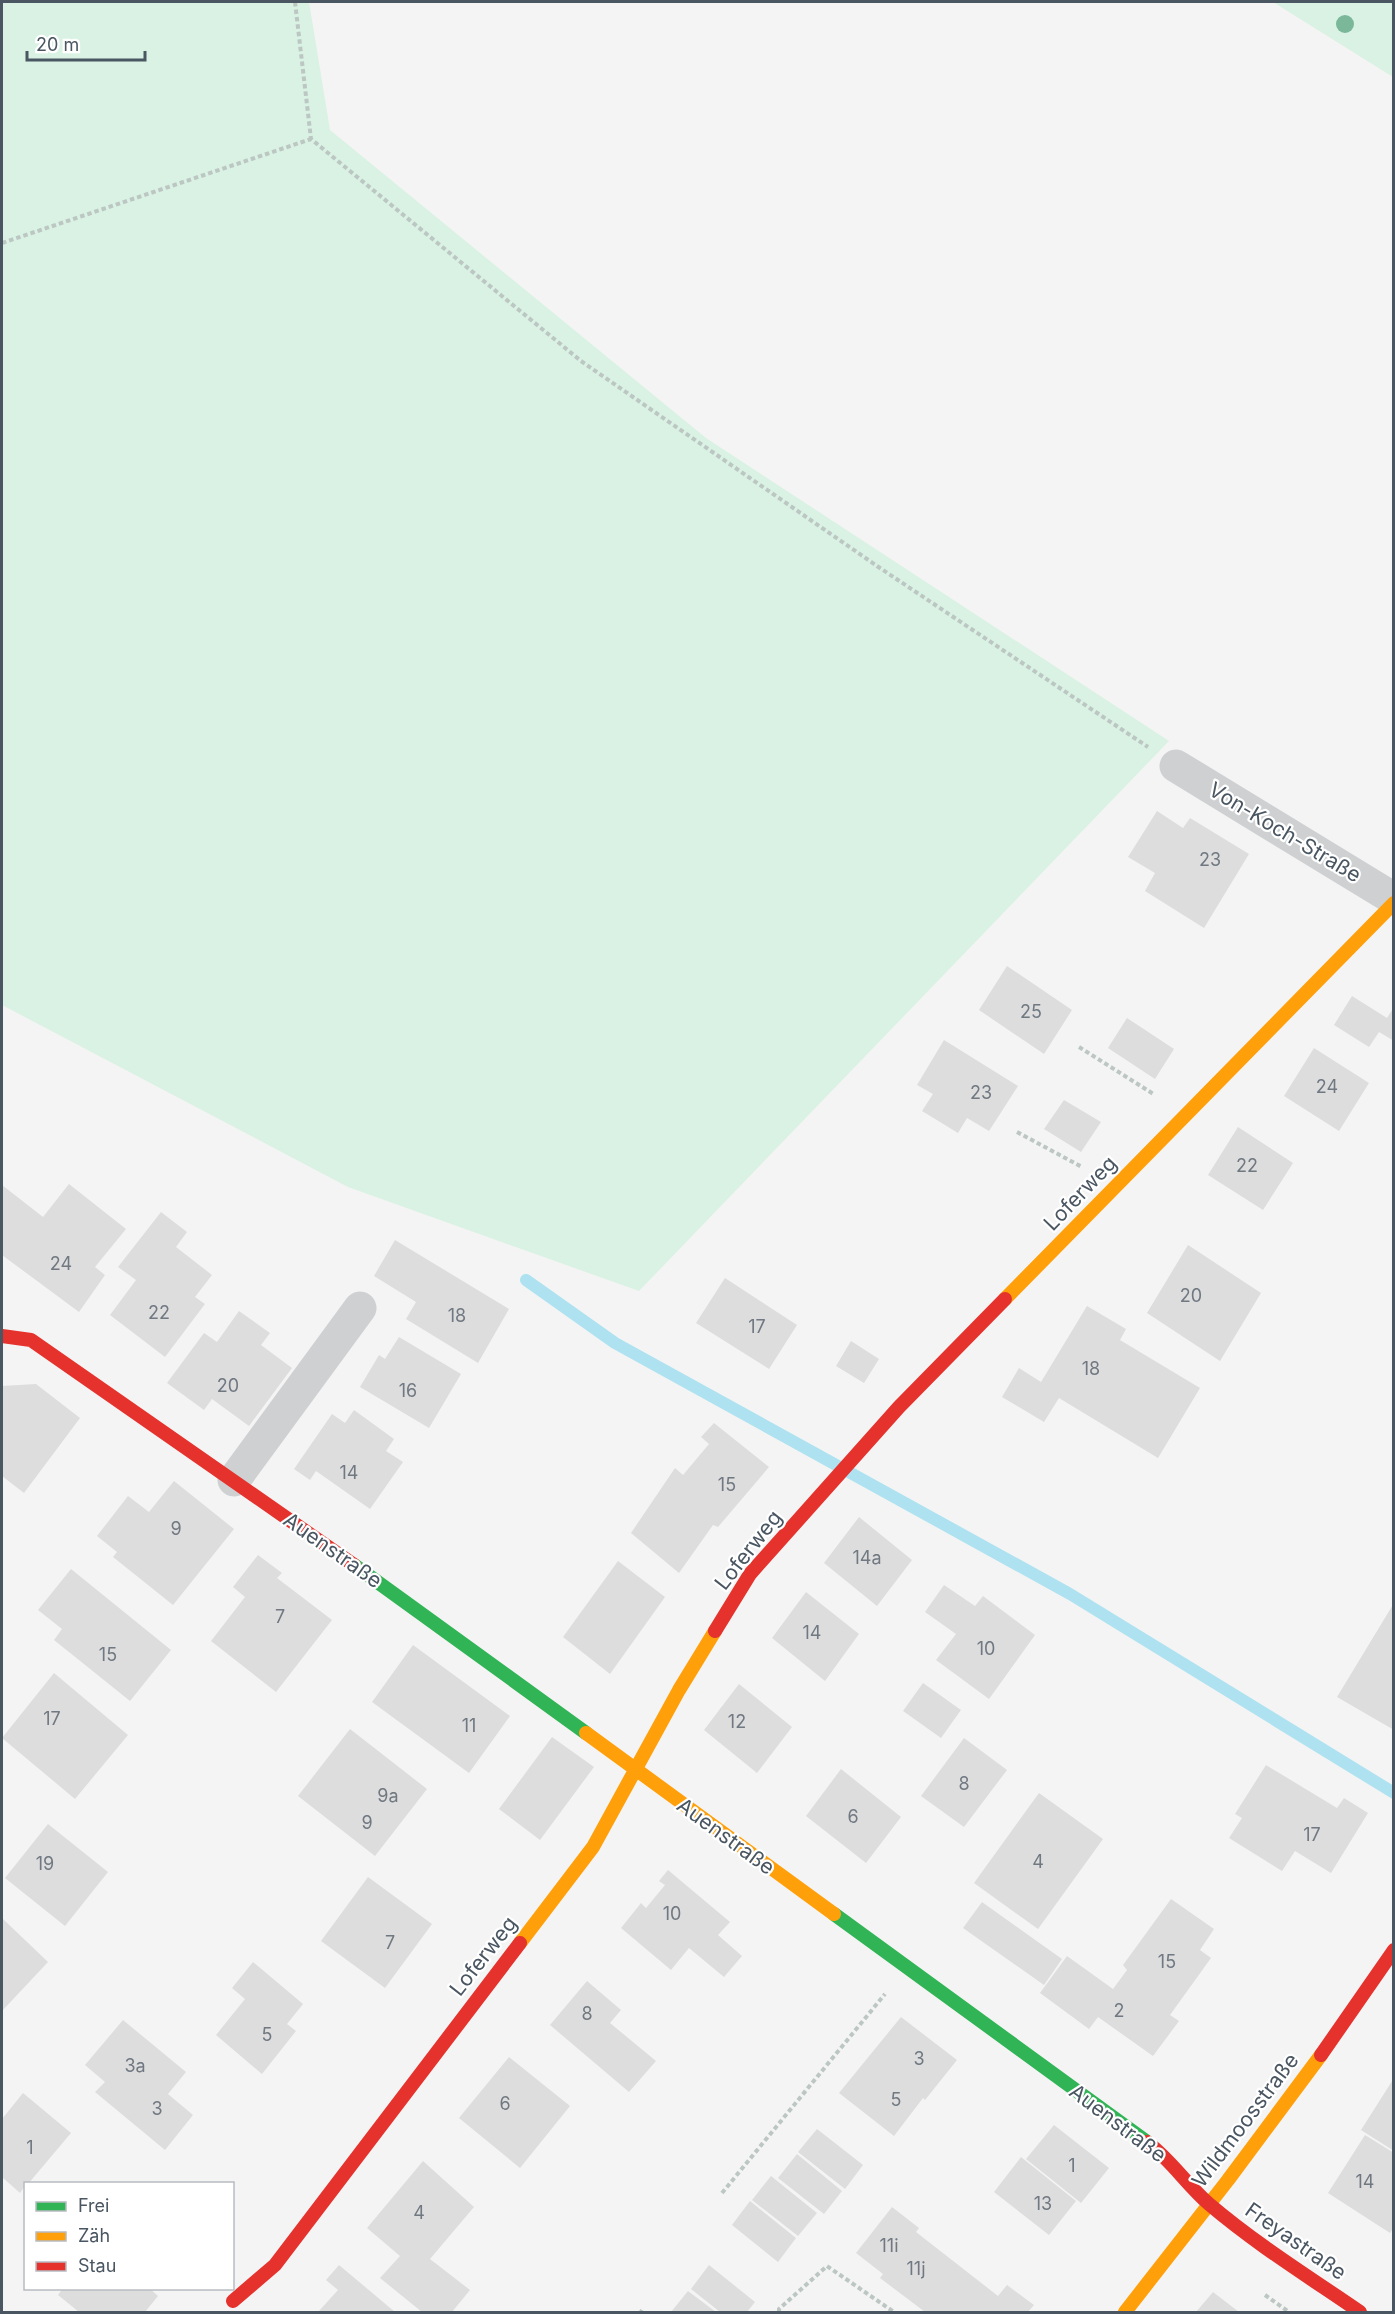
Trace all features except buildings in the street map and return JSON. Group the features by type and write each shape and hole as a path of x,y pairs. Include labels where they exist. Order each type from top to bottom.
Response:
{"street":[{"name":"Von-Koch-Straße","path":"1176,766 1394,901"},
{"name":"Loferweg","path":"233,2301 274,2265 593,1847 679,1690 750,1574 899,1407 1394,901"},
{"path":"234,1480 360,1308"},
{"name":"Auenstraße","path":"2,1336 31,1340 234,1480 1164,2155 1208,2203"},
{"name":"Wildmoosstraße","path":"1125,2313 1228,2180 1330,2042 1394,1950"},
{"name":"Freyastraße","path":"1208,2203 1257,2241 1360,2313"}],"path":[{"path":"295,2 311,139 581,361 877,566 1176,766"},
{"path":"2,243 311,139"},
{"path":"1079,1047 1186,1114"},
{"path":"1017,1132 1117,1185"},
{"path":"722,2193 906,1968"},
{"path":"779,2313 779,2309 827,2266 894,2313"}],"green space":[{"path":"2,2 309,2 330,130 706,438 1169,741 639,1291 348,1187 2,1005"},
{"path":"1273,2 1393,2 1393,77"}],"waterway":[{"path":"526,1280 615,1343 1070,1594 1394,1793"}],"traffic: fast":[{"path":"354,1565 586,1733"},
{"path":"834,1914 1147,2142"}],"traffic: slow":[{"path":"1005,1299 1394,903"},
{"path":"520,1943 593,1847 679,1690 715,1631"},
{"path":"586,1733 834,1914"},
{"path":"1125,2312 1228,2180 1321,2055"}],"traffic: jam":[{"path":"715,1631 750,1574 899,1407 1005,1299"},
{"path":"2,1336 31,1340 354,1565"},
{"path":"233,2301 275,2265 520,1943"},
{"path":"1321,2055 1394,1950"},
{"path":"1147,2142 1201,2197 1227,2219 1360,2312"}]}
